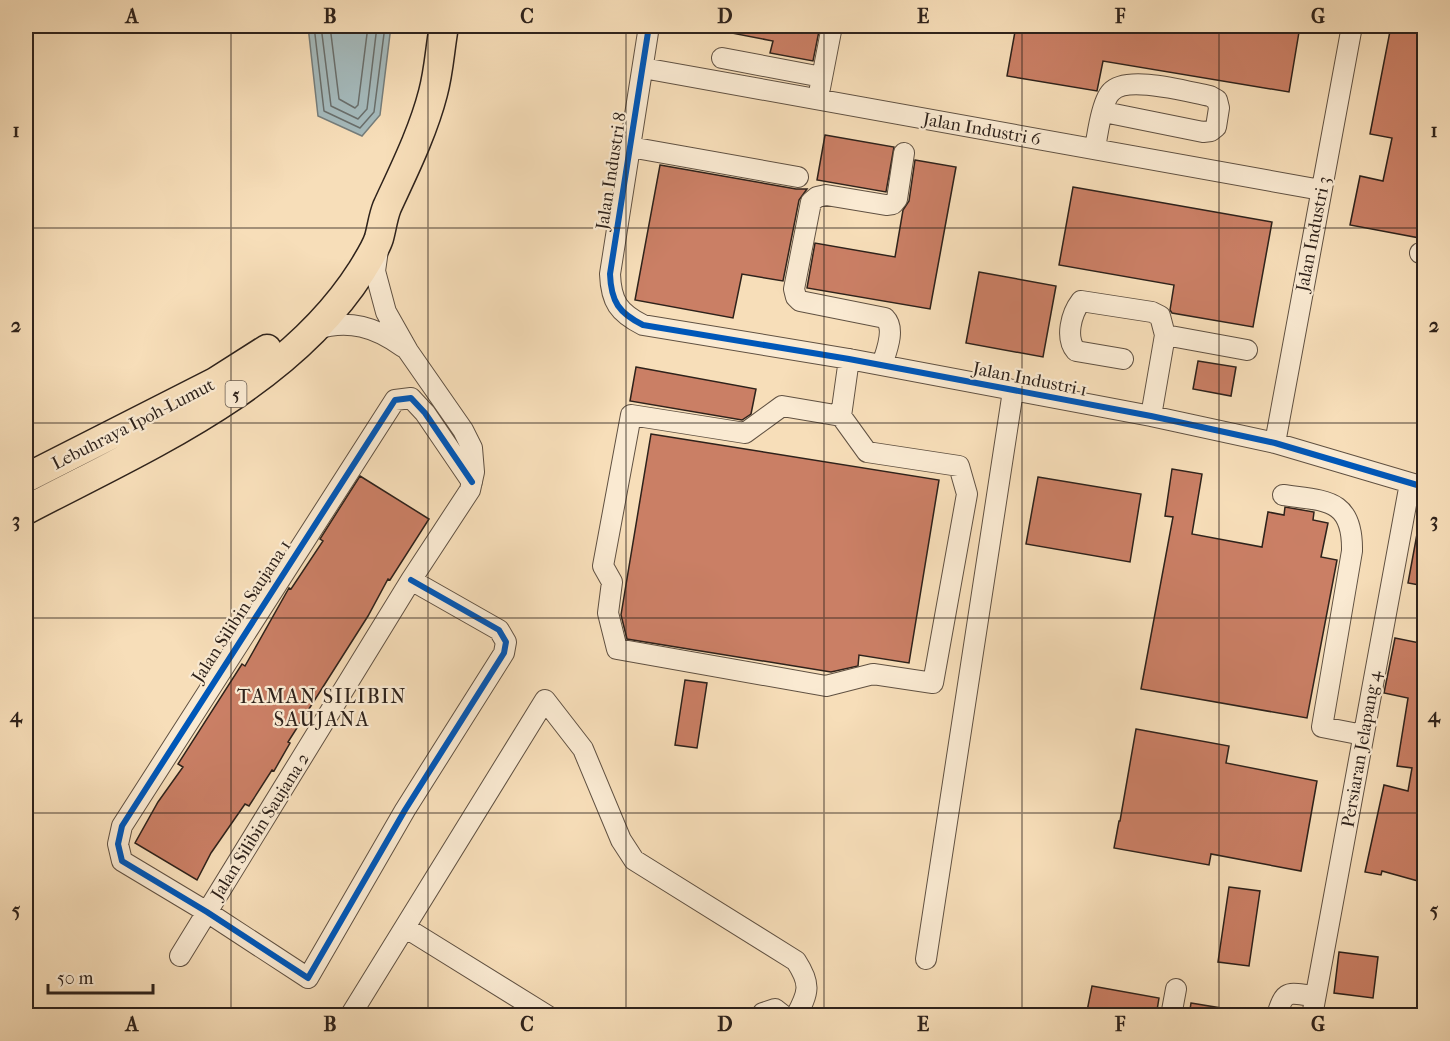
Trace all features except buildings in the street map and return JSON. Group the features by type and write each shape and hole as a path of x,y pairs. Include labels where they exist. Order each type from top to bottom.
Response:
{"highway":[{"name":"Lebuhraya Ipoh-Lumut","path":"26,510 154,442 236,394 316,329 340,302 363,269 379,239 385,212 409,159 433,92 444,26"},
{"name":"Lebuhraya Ipoh-Lumut","path":"26,478 215,382 293,329 322,299 366,233 385,212"}],"street":[{"name":"Jalan Industri 8","path":"626,316 616,304 610,290 610,274 650,26"},
{"path":"818,100 832,26"},
{"name":"Jalan Industri 3","path":"1275,443 1352,26"},
{"path":"722,58 822,77"},
{"name":"Jalan Industri 6","path":"643,68 1322,190"},
{"path":"1095,149 1104,112 1111,92 1121,85 1135,83 1210,96 1217,100 1219,108 1216,127 1211,131 1203,132 1104,112"},
{"path":"630,147 798,177"},
{"path":"882,365 891,329 885,318 801,301 796,297 794,290 811,202 817,197 826,195 886,205 893,204 897,199 904,153"},
{"path":"379,239 375,271 386,312 408,351 463,430 472,448 474,472 472,482"},
{"path":"1123,359 1076,351 1071,345 1069,338 1076,307 1081,301 1152,312 1160,316 1165,335 1151,416"},
{"name":"Jalan Industri 1","path":"626,316 643,325 849,359 1151,416 1275,443 1417,485"},
{"path":"316,329 332,324 366,327 382,333 408,351"},
{"path":"1165,335 1247,350"},
{"path":"841,416 782,406 745,433 631,415 603,566 612,582 608,612 617,649 826,686 873,674 933,683 967,494 959,466 867,452 841,416 849,359"},
{"path":"926,959 1013,391"},
{"name":"Jalan Silibin Saujana 1","path":"207,912 122,861 118,844 122,826 128,815 395,400 411,398 418,405 472,482"},
{"name":"Jalan Silibin Saujana 2","path":"180,956 411,580 459,509 472,482"},
{"name":"Persiaran Jelapang 4","path":"1312,1016 1364,735 1417,485"},
{"path":"1283,495 1330,502 1342,512 1350,524 1352,551 1322,727 1364,735"},
{"path":"207,912 308,978 405,810 504,653 506,642 499,630 411,580"},
{"path":"350,1016 545,700 583,749 621,840 633,860 795,961 806,977 806,997 796,1016"},
{"path":"406,928 548,1016"},
{"path":"1171,1016 1176,988"},
{"path":"1277,1016 1281,1000 1285,996 1290,994 1315,996"},
{"path":"762,1016 763,1013 775,1008 784,1016"}],"water":[{"path":"308,26 391,26 380,115 362,136 318,116"}],"cycle path":[{"path":"649,26 610,274 612,292 618,306 635,321 643,325 849,359 1151,416 1275,443 1424,487"},
{"path":"411,580 499,630 506,642 504,653 405,810 308,978 207,912 122,861 118,844 122,826 395,400 411,398 425,413 472,482"}],"district":[{"name":"TAMAN SILIBIN SAUJANA","path":"322,708"}]}
